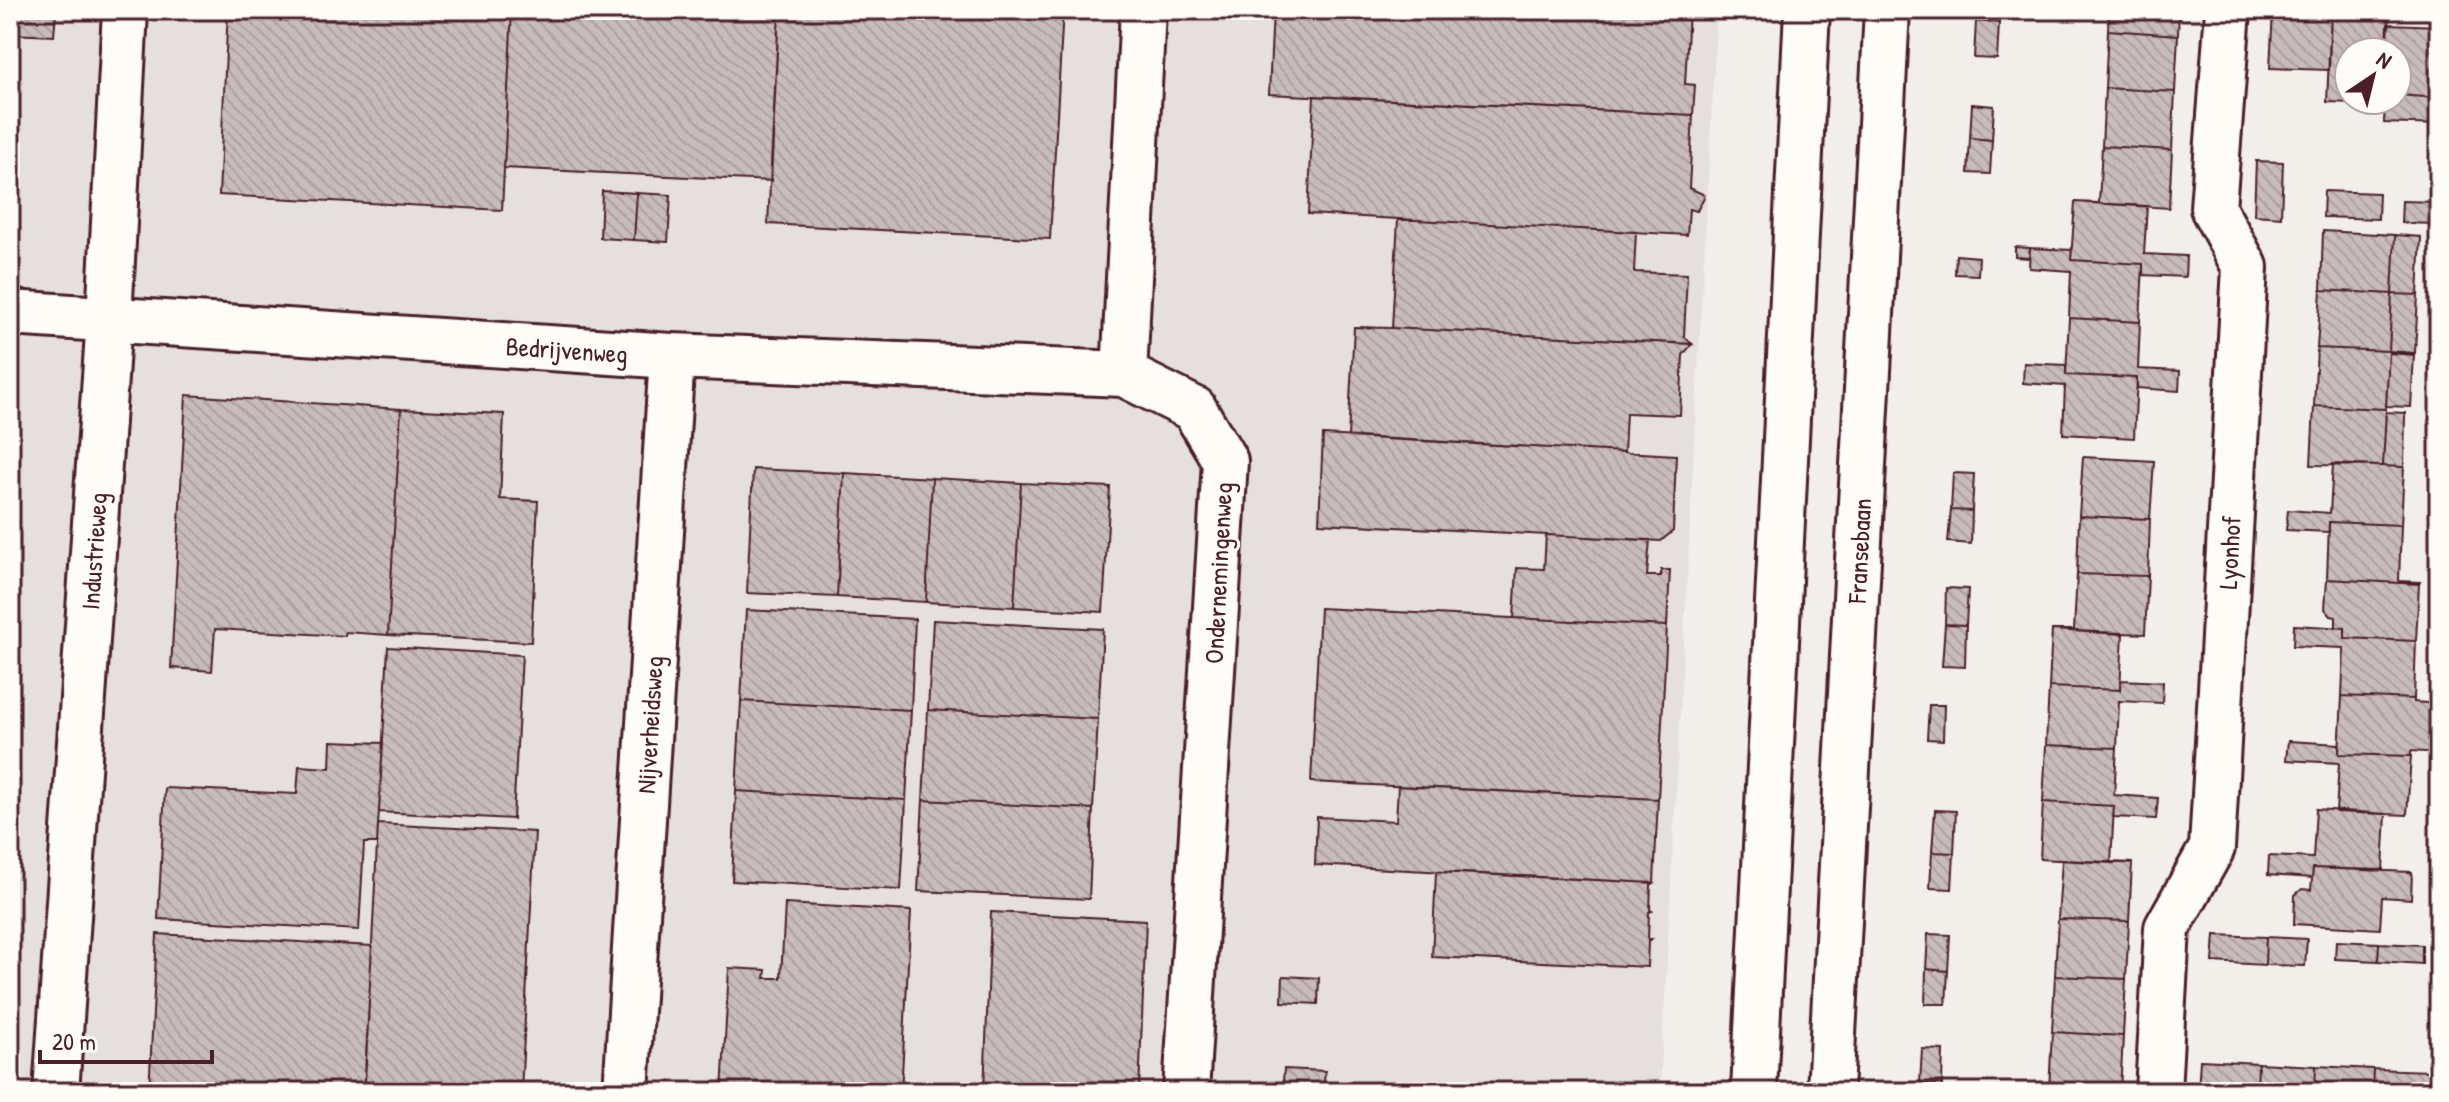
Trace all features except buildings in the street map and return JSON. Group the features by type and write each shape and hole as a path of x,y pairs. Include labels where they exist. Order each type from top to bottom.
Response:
{"street":[{"name":"Industrieweg","path":"56,1092 109,319 125,10"},
{"path":"1124,374 1143,10"},
{"path":"1754,1092 1807,10"},
{"name":"Fransebaan","path":"1830,1092 1887,10"},
{"name":"Lyonhof","path":"2158,1092 2167,928 2212,848 2245,267 2213,208 2228,10"},
{"name":"Bedrijvenweg","path":"10,313 672,356 1124,374"},
{"name":"Nijverheidsweg","path":"626,1092 672,356"},
{"name":"Ondernemingenweg","path":"1124,374 1194,409 1225,461 1186,1092"}],"shaded area":[{"path":"10,10 1717,10 1660,1092 10,1092"}]}
